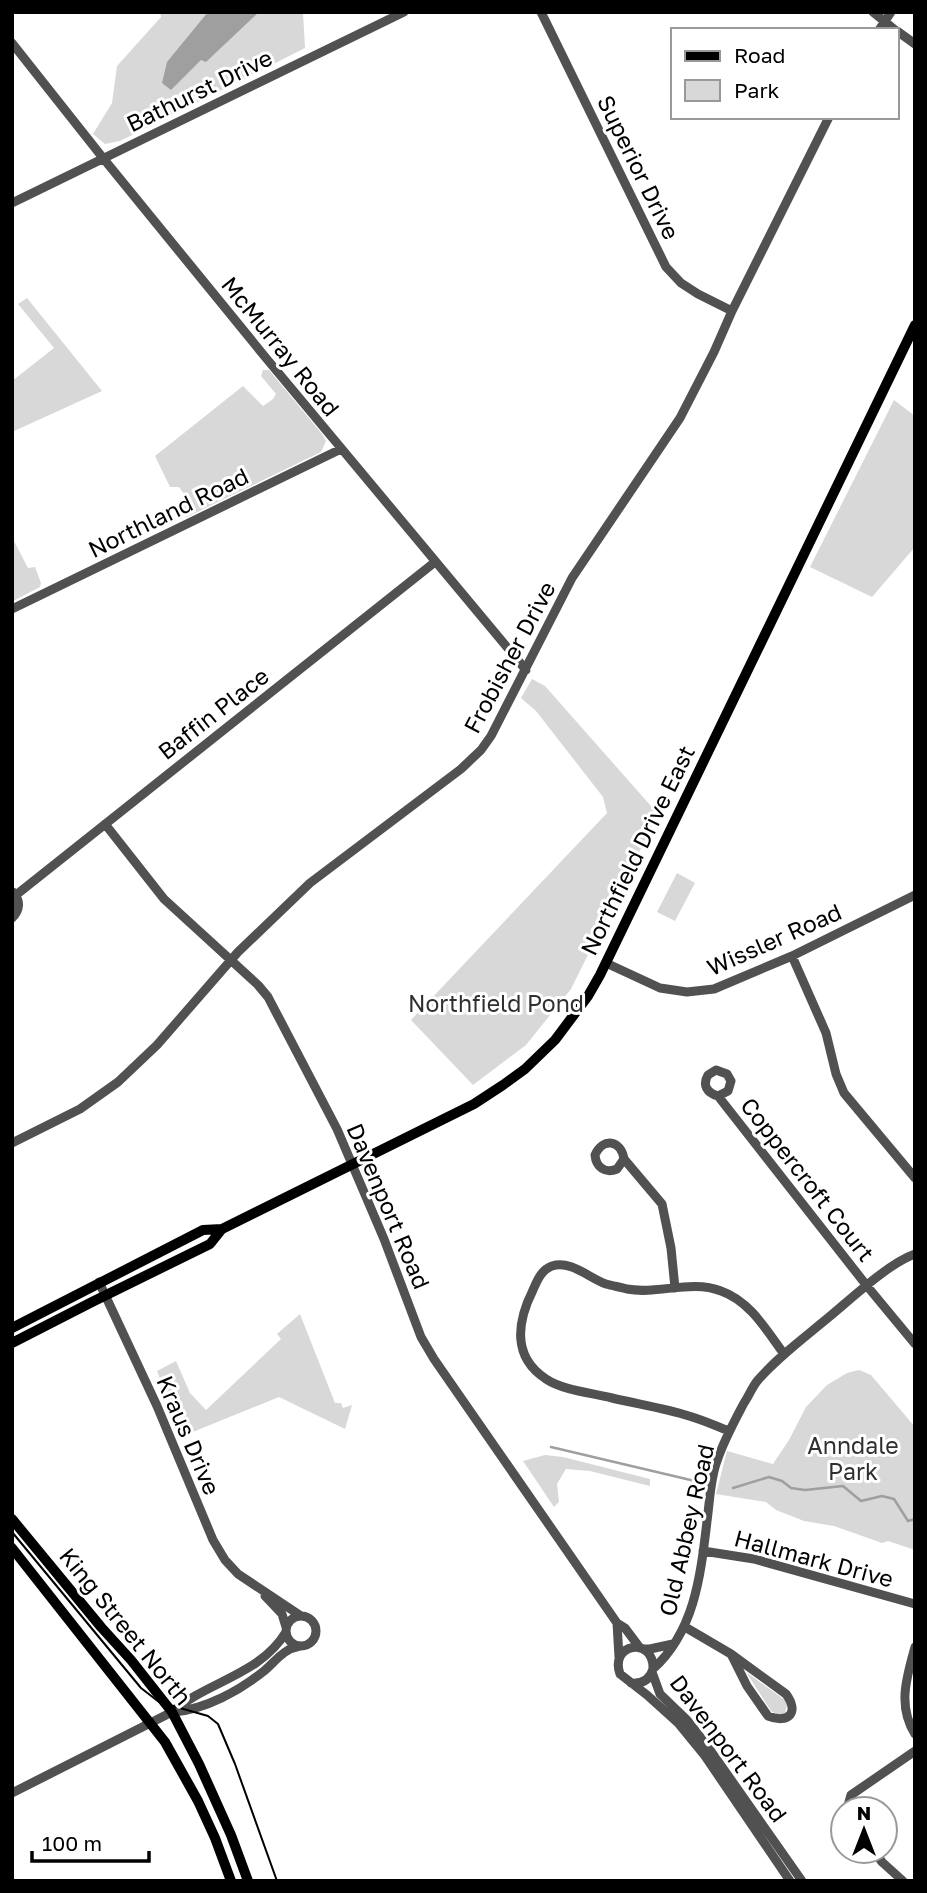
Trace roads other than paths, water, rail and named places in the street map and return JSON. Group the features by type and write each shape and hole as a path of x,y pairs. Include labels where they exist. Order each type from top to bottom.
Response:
{"main road":[{"name":"Northfield Drive East","path":"12,1328 203,1230 222,1229 474,1104 525,1069 555,1040 588,996 606,962 915,325"},
{"name":"Northfield Drive East","path":"12,1343 210,1244 222,1229"},
{"name":"King Street North","path":"12,1519 172,1712 199,1763 248,1881"},
{"name":"King Street North","path":"12,1549 151,1722 198,1801 231,1881"}],"street":[{"name":"Bathurst Drive","path":"12,203 404,12"},
{"name":"Superior Drive","path":"541,12 666,267 689,289 732,311"},
{"path":"873,12 882,26 891,12"},
{"path":"899,32 915,44"},
{"name":"McMurray Road","path":"12,43 341,449 526,670"},
{"name":"Frobisher Drive","path":"12,1143 80,1109 111,1088 157,1045 238,952 310,883 461,769 481,750 526,670 572,578 680,418 828,119"},
{"name":"Northland Road","path":"12,609 341,449"},
{"name":"Baffin Place","path":"12,918 19,907 14,893 435,562"},
{"name":"Davenport Road","path":"105,824 164,899 258,985 273,1005 337,1129 384,1239 421,1337 617,1623 625,1628 641,1648"},
{"name":"Wissler Road","path":"606,962 660,988 701,992 726,985 792,956 915,895"},
{"path":"792,956 826,1033 836,1074 845,1093 915,1178"},
{"name":"Coppercroft Court","path":"718,1096 915,1344"},
{"path":"624,1159 662,1204 671,1248 675,1288"},
{"name":"Old Abbey Road","path":"653,1671 667,1657 685,1627 692,1609 716,1462 729,1431 756,1382 784,1354 867,1286 903,1258 915,1254"},
{"path":"729,1431 689,1416 549,1381 528,1363 521,1345 520,1326 529,1296 539,1277 554,1265 563,1265 606,1284 632,1290 702,1286 721,1291 737,1299 752,1312 784,1354"},
{"name":"Kraus Drive","path":"99,1282 152,1395 213,1540 225,1560 259,1589 282,1614 286,1631"},
{"name":"Hallmark Drive","path":"703,1551 754,1559 915,1604"},
{"name":"Kraus Drive","path":"259,1589 301,1616"},
{"path":"12,1793 172,1712 188,1700 261,1661 286,1631 291,1620 301,1616 313,1621 316,1631 311,1642 282,1653 266,1670 243,1686 200,1707 172,1712"},
{"path":"617,1623 617,1666 620,1674 626,1681 636,1684 646,1680 653,1671 652,1657 641,1648 626,1650 619,1657"},
{"path":"685,1627 731,1654 786,1695 793,1703 788,1717 781,1720 768,1716 747,1686 731,1654"},
{"path":"286,1631 290,1642 300,1646"},
{"name":"Old Abbey Road","path":"641,1648 650,1649 673,1644"},
{"path":"915,1647 904,1696 906,1713 915,1734"},
{"name":"Davenport Road","path":"653,1671 660,1694 687,1720 708,1747 802,1881"},
{"name":"Davenport Road","path":"631,1683 678,1723 705,1756 790,1881"},
{"path":"851,1795 915,1751"},
{"path":"885,1865 903,1881"}],"waterway":[{"path":"551,1447 699,1482"},
{"path":"733,1488 769,1477 782,1481 791,1488 805,1490 843,1486 861,1501 882,1496 894,1499 908,1521 915,1519"}],"tram line":[{"path":"12,1532 141,1688 159,1702 208,1716 218,1724 277,1881"}],"park label":[{"name":"Northfield Pond","path":"496,1003"},
{"name":"Anndale Park","path":"853,1458"}]}
